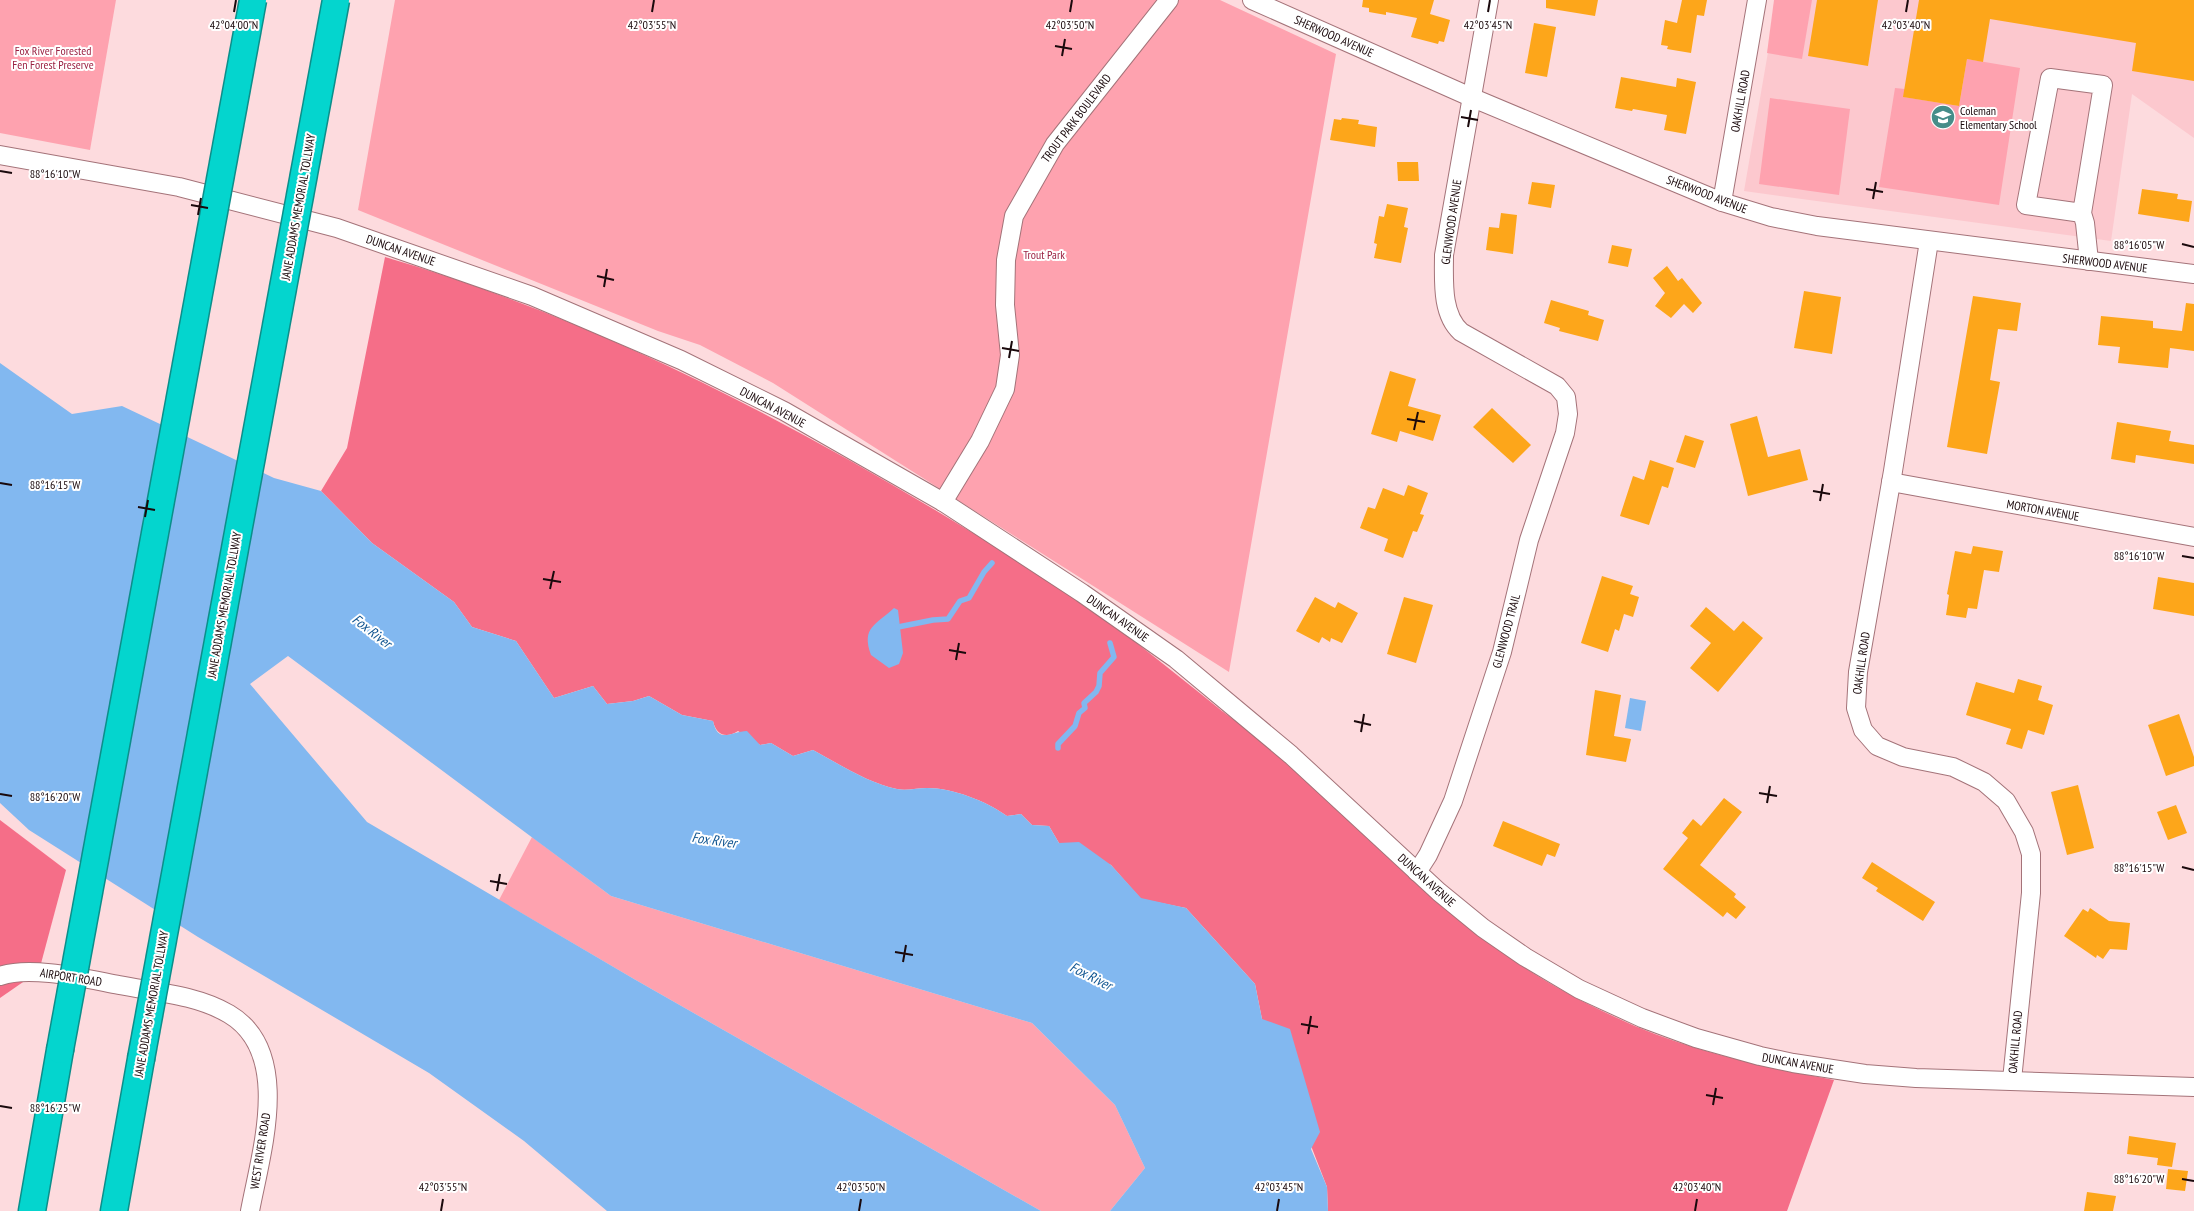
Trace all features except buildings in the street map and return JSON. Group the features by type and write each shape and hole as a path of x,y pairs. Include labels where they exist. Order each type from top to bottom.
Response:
{"highway":[{"path":"32,1211 253,0"},
{"name":"JANE ADDAMS MEMORIAL TOLLWAY","path":"114,1211 336,0"}],"street":[{"name":"TROUT PARK BOULEVARD","path":"943,502 980,441 1005,389 1010,355 1005,298 1006,260 1014,216 1055,144 1169,0"},
{"name":"SHERWOOD AVENUE","path":"1252,0 1473,98 1722,202 1784,220 1929,241 2194,274"},
{"name":"GLENWOOD AVENUE","path":"1489,0 1444,255 1444,286 1453,325 1461,332 1557,386"},
{"name":"OAKHILL ROAD","path":"1722,202 1757,0"},
{"path":"2082,213 2026,205 2050,78 2103,85 2082,213 2085,223 2088,261"},
{"name":"DUNCAN AVENUE","path":"0,155 178,187 337,228 532,296 681,360 784,411 943,502 1082,593 1176,659 1291,755 1417,872 1482,928 1546,970 1621,1009 1696,1038 1784,1062 1865,1074 1916,1078 2194,1087"},
{"name":"OAKHILL ROAD","path":"1929,241 1891,482 1858,672 1856,708 1863,730 1877,746 1903,757 1953,767 1984,782 2006,802 2024,832 2031,854 2031,893 2012,1080"},
{"name":"GLENWOOD TRAIL","path":"1417,872 1428,855 1453,801 1502,652 1529,540 1565,433 1568,414 1566,397 1557,386"},
{"name":"MORTON AVENUE","path":"1891,482 2194,537"},
{"name":"AIRPORT ROAD","path":"0,976 10,972 39,971 113,984"},
{"name":"WEST RIVER ROAD","path":"113,984 194,1000 230,1014 257,1041 267,1072 268,1112 250,1211"}],"shaded area":[{"name":"Coleman Elementary School","path":"1777,0 2194,0 2194,138 2132,94 2111,241 1744,191"},
{"path":"385,257 458,280 531,307 603,336 673,368 811,439 879,477 992,545 1062,589 1152,655 1282,758 1441,905 1512,959 1555,986 1615,1017 1668,1039 1750,1063 1834,1080 1787,1211 1328,1211 1327,1187 1262,1019 1255,984 1186,908 1141,899 1111,865 1059,843 1049,826 1032,825 1021,814 1007,816 969,796 948,790 927,788 901,790 876,783 813,750 793,756 771,743 760,745 738,731 729,735 722,734 716,730 713,721 682,715 649,696 633,701 607,704 593,686 554,698 516,641 472,627 454,602 372,543 321,491 347,448"},
{"path":"0,820 66,870 39,971 0,998"}],"green space":[{"name":"Fox River Forested Fen Forest Preserve","path":"0,0 116,0 90,150 0,133"},
{"name":"Trout Park","path":"395,0 1220,0 1336,54 1229,672 773,383 700,345 658,331 358,210"},
{"path":"1774,0 1812,0 1802,59 1767,53"},
{"path":"1967,59 2020,68 1999,205 1879,187 1895,88 1905,89 1904,97 1959,106"},
{"path":"1770,98 1850,109 1839,195 1759,184"},
{"path":"532,837 611,896 1032,1023 1115,1105 1145,1168 1110,1211 1041,1211 499,900"}],"water":[{"name":"Fox River","path":"0,363 72,414 122,406 274,478 321,491 372,543 454,602 472,627 516,641 554,698 593,686 607,704 633,701 649,696 682,715 713,721 718,733 722,735 747,731 760,745 771,743 793,756 813,750 876,783 901,790 927,788 948,790 969,796 1007,816 1021,814 1032,825 1049,826 1059,843 1079,842 1111,865 1141,898 1186,908 1255,984 1262,1019 1290,1029 1320,1132 1311,1149 1327,1187 1328,1211 1110,1211 1145,1168 1115,1105 1032,1023 611,896 288,656 250,684 367,822 634,979 1041,1211 607,1211 524,1141 429,1073 198,937 29,830 0,803"},
{"path":"894,608 898,610 903,653 899,664 889,668 871,655 868,638 872,627"},
{"path":"1630,698 1646,701 1641,731 1625,728"}],"waterway":[{"path":"898,627 948,619 960,601 969,598 984,572 992,563"},
{"path":"1058,748 1058,744 1075,726 1079,713 1085,708 1084,703 1096,692 1099,686 1100,673 1114,657 1110,643"}],"place":[{"name":"Coleman Elementary School","path":"1943,117"}]}
